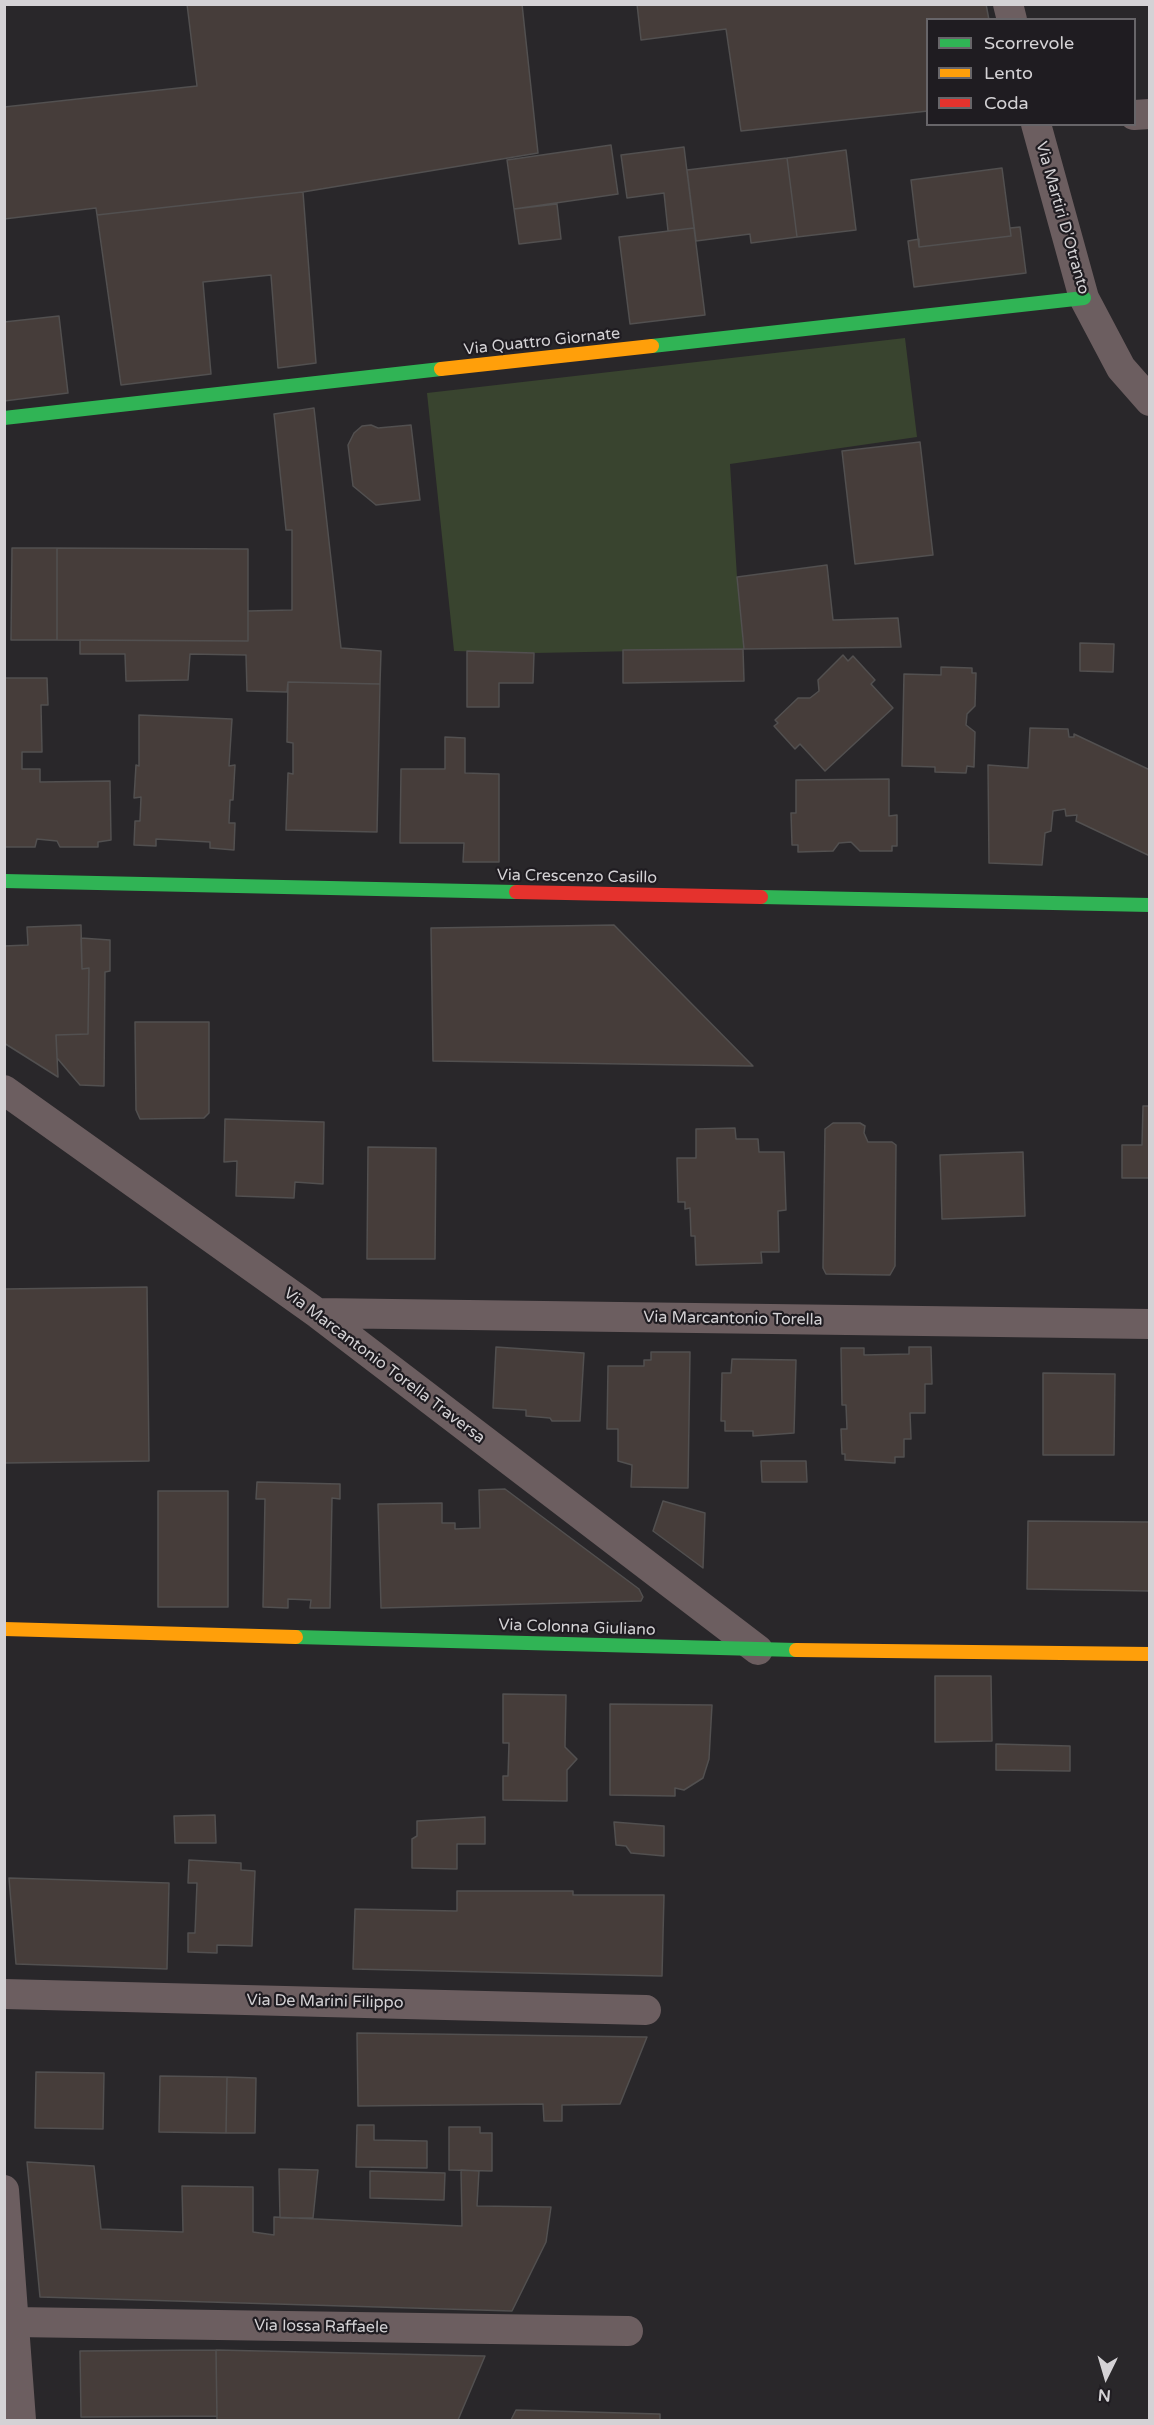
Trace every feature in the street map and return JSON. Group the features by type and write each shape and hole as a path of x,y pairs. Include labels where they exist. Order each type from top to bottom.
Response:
{"street":[{"name":"Via Martiri D'Otranto","path":"1037,126 1084,298 1136,368 1149,401"},
{"name":"Via Quattro Giornate","path":"4,418 1084,298"},
{"name":"Via Crescenzo Casillo","path":"4,881 1149,905"},
{"name":"Via Marcantonio Torella Traversa","path":"4,1090 317,1313 758,1650"},
{"name":"Via Marcantonio Torella","path":"317,1313 1149,1324"},
{"name":"Via Colonna Giuliano","path":"4,1629 758,1650 1149,1654"},
{"name":"Via De Marini Filippo","path":"4,1994 646,2010"},
{"path":"4,2190 21,2421"},
{"name":"Via Iossa Raffaele","path":"14,2322 628,2331"}],"green space":[{"path":"905,338 917,437 730,464 744,649 534,653 454,651 427,393"}],"building":[{"path":"187,4 522,4 538,153 303,192 97,215 96,208 4,219 4,107 197,86"},
{"path":"637,4 986,4 989,18 926,18 926,111 741,131 726,29 641,40"},
{"path":"611,145 618,194 514,209 507,160"},
{"path":"684,147 694,228 668,231 664,193 627,198 621,155"},
{"path":"846,150 856,230 797,237 787,158"},
{"path":"787,158 797,237 751,243 750,234 696,241 687,170"},
{"path":"1002,168 1011,236 919,247 911,180"},
{"path":"303,192 316,363 278,368 271,275 203,282 211,374 121,385 97,215"},
{"path":"557,204 561,239 519,244 514,209"},
{"path":"1020,227 1026,273 914,287 908,241 919,239 919,247 1011,236 1010,228"},
{"path":"694,228 705,315 630,324 619,237"},
{"path":"59,316 68,393 4,401 4,322"},
{"path":"314,408 341,648 381,651 380,684 288,682 287,692 247,691 246,655 190,654 188,680 126,681 125,654 80,654 80,640 248,641 248,611 292,610 292,530 286,530 274,414"},
{"path":"371,425 378,428 411,425 420,500 376,505 353,486 348,445 354,433 362,426"},
{"path":"920,442 933,555 855,564 842,451"},
{"path":"12,548 57,548 57,640 11,640"},
{"path":"57,548 248,549 248,641 57,640"},
{"path":"827,565 833,620 898,618 901,647 744,649 737,577"},
{"path":"1080,643 1114,644 1113,672 1080,671"},
{"path":"743,649 744,681 623,683 623,650"},
{"path":"467,651 534,653 533,683 499,683 499,707 467,707"},
{"path":"843,655 848,661 853,656 875,680 871,684 893,708 825,771 800,744 795,749 774,726 778,723 775,720 798,698 810,698 819,691 818,680"},
{"path":"941,667 972,668 972,673 976,673 975,706 967,714 966,725 975,732 974,767 967,766 966,773 935,772 935,767 902,766 904,674 941,675"},
{"path":"4,678 47,678 48,705 41,705 42,752 22,752 22,769 40,769 40,782 110,781 111,840 98,842 98,847 60,847 57,841 37,839 35,847 4,847"},
{"path":"288,682 380,684 377,832 286,830 288,773 293,774 293,743 287,742"},
{"path":"139,715 232,719 229,766 235,765 229,823 235,823 234,850 210,848 210,842 156,839 156,846 134,845 135,821 140,821 141,797 134,798 136,765 139,766"},
{"path":"1030,728 1068,729 1069,737 1074,737 1074,734 1150,770 1150,856 1076,821 1077,815 1066,816 1065,809 1053,811 1051,831 1045,833 1042,865 989,863 988,765 1028,768"},
{"path":"445,737 465,738 465,773 499,774 499,862 463,862 464,843 400,843 401,769 445,769"},
{"path":"889,779 889,816 897,815 897,846 892,846 892,851 860,851 851,842 839,843 833,851 798,852 798,845 792,845 791,813 796,813 796,780"},
{"path":"81,925 82,969 89,968 88,1034 56,1035 58,1077 4,1043 4,946 28,945 27,927"},
{"path":"614,925 753,1066 433,1061 431,928"},
{"path":"81,938 110,940 110,971 105,972 104,1086 80,1085 57,1058 56,1035 88,1034 89,968 82,969"},
{"path":"135,1022 209,1022 209,1113 204,1118 140,1119 136,1110"},
{"path":"1143,1106 1150,1106 1150,1178 1122,1178 1122,1145 1142,1145"},
{"path":"225,1119 324,1122 323,1184 295,1182 294,1198 236,1196 237,1161 224,1162"},
{"path":"833,1123 860,1123 865,1126 864,1133 868,1142 892,1142 896,1145 895,1266 890,1275 826,1274 823,1268 825,1129"},
{"path":"735,1128 736,1139 758,1139 759,1152 784,1152 786,1210 778,1211 779,1252 761,1252 762,1263 696,1265 695,1236 691,1236 690,1208 685,1209 685,1202 678,1202 677,1158 696,1158 696,1129"},
{"path":"368,1147 436,1148 435,1259 367,1259"},
{"path":"1023,1152 1025,1216 942,1219 940,1155"},
{"path":"147,1287 149,1461 4,1463 4,1289"},
{"path":"496,1347 584,1353 580,1421 552,1421 550,1418 526,1416 526,1410 493,1408"},
{"path":"909,1347 931,1347 932,1384 925,1384 925,1413 910,1413 911,1439 904,1439 904,1457 895,1457 895,1463 845,1460 845,1454 842,1454 841,1429 847,1429 846,1405 842,1405 841,1348 864,1348 864,1355 909,1354"},
{"path":"651,1352 690,1352 688,1488 631,1487 632,1465 618,1461 618,1429 607,1429 608,1366 644,1366 644,1360 651,1360"},
{"path":"732,1359 796,1360 794,1433 753,1436 753,1431 725,1431 725,1421 721,1421 722,1373 731,1373"},
{"path":"1043,1373 1115,1374 1114,1455 1043,1455"},
{"path":"761,1461 806,1461 807,1482 762,1482"},
{"path":"257,1482 340,1484 340,1499 332,1498 330,1608 310,1608 311,1600 288,1599 288,1608 263,1607 265,1499 256,1499"},
{"path":"505,1489 639,1589 643,1597 641,1601 381,1608 378,1504 442,1503 442,1523 455,1523 455,1529 480,1528 479,1490"},
{"path":"158,1491 228,1491 228,1607 158,1607"},
{"path":"663,1501 705,1513 703,1568 653,1531"},
{"path":"1028,1521 1150,1522 1150,1591 1027,1589"},
{"path":"935,1676 991,1676 992,1741 935,1742"},
{"path":"503,1694 566,1695 565,1747 577,1759 567,1770 567,1801 503,1800 503,1776 508,1776 509,1743 503,1743"},
{"path":"610,1704 712,1705 709,1759 703,1778 684,1790 675,1788 675,1796 610,1795"},
{"path":"996,1744 1070,1746 1070,1771 996,1770"},
{"path":"215,1815 216,1843 175,1843 174,1816"},
{"path":"485,1817 485,1844 457,1844 457,1869 412,1868 412,1839 417,1836 417,1821"},
{"path":"614,1822 664,1826 664,1856 631,1853 626,1846 616,1845"},
{"path":"189,1860 241,1863 241,1870 255,1871 252,1946 217,1945 217,1953 188,1952 188,1933 195,1933 197,1883 188,1883"},
{"path":"9,1878 169,1883 167,1969 16,1964"},
{"path":"457,1891 573,1891 573,1895 664,1895 662,1976 353,1969 355,1909 457,1911"},
{"path":"357,2033 647,2037 620,2104 562,2105 562,2121 544,2121 543,2104 358,2106"},
{"path":"36,2072 104,2073 103,2129 35,2128"},
{"path":"160,2076 227,2077 226,2133 159,2132"},
{"path":"227,2077 256,2078 255,2133 226,2133"},
{"path":"357,2125 374,2125 374,2140 427,2141 427,2168 356,2167"},
{"path":"449,2127 480,2127 480,2133 492,2133 492,2171 449,2170"},
{"path":"27,2162 94,2166 101,2229 183,2232 182,2186 253,2187 253,2232 274,2235 274,2217 462,2226 461,2170 479,2171 477,2206 551,2207 546,2242 512,2311 40,2297"},
{"path":"279,2169 318,2170 313,2218 280,2218"},
{"path":"370,2171 445,2173 444,2200 370,2198"},
{"path":"216,2350 485,2356 458,2420 217,2420"},
{"path":"216,2350 217,2416 81,2417 80,2351"},
{"path":"516,2410 660,2414 660,2420 511,2420"}],"traffic: fast":[{"path":"652,346 1084,298"},
{"path":"4,418 441,369"},
{"path":"4,881 516,892"},
{"path":"761,897 1150,905"},
{"path":"296,1637 796,1650"}],"traffic: slow":[{"path":"441,369 652,346"},
{"path":"4,1629 296,1637"},
{"path":"796,1650 1150,1654"}],"traffic: jam":[{"path":"516,892 761,897"}]}
